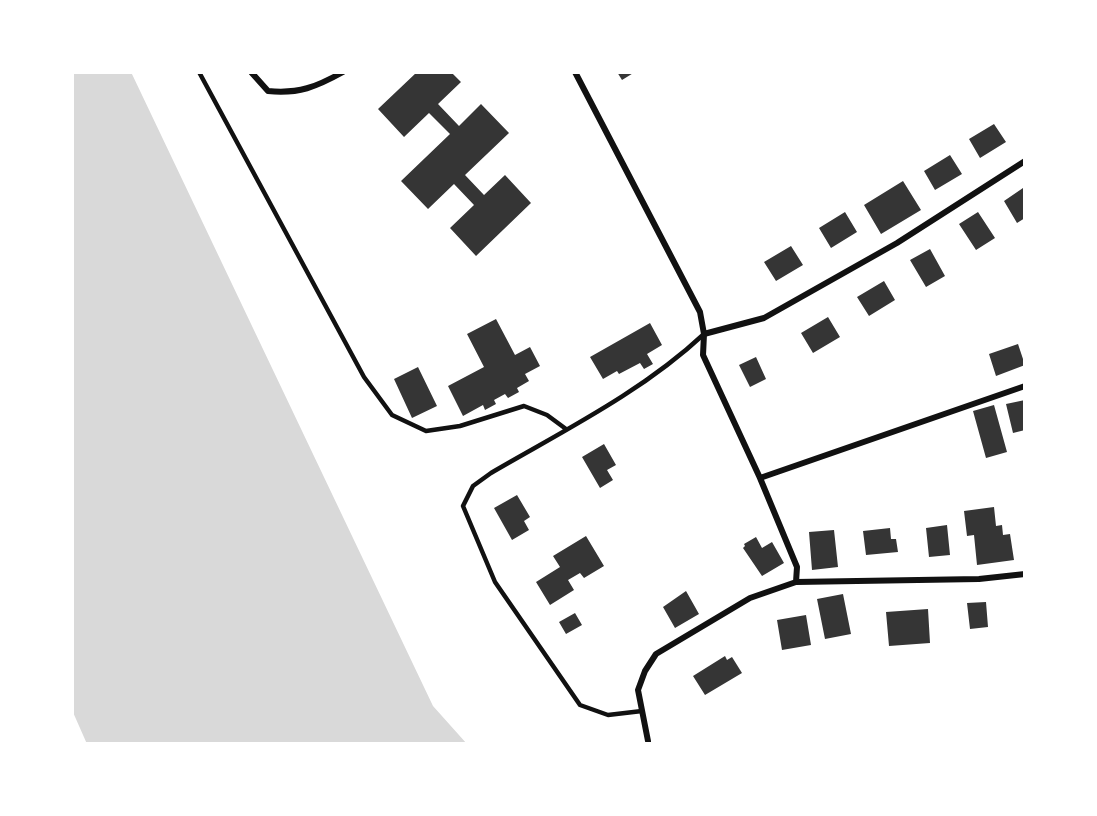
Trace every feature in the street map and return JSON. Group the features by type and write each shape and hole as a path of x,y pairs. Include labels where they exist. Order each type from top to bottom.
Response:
{"street":[{"path":"251,72 268,91 285,93 302,92 343,72"},
{"path":"575,72 699,312 704,334 703,355 760,478 796,567 796,582"},
{"path":"704,334 764,318 897,243 1025,161"},
{"path":"760,478 1025,386"},
{"path":"648,741 638,690 645,671 656,654 750,598 796,582 980,579 1025,574"}],"lane":[{"path":"199,72 364,377 392,415 426,431 460,426 524,406 547,415 566,429"},
{"path":"642,711 608,715 580,705 495,582 463,506 473,486 491,473 632,389 704,334"}],"shaded area":[{"path":"72,72 131,72 433,706 467,744 87,744 72,710"}],"building":[{"path":"417,72 451,72 461,82 438,104 459,126 481,104 509,133 465,175 484,195 505,175 531,203 476,256 450,228 474,205 454,184 428,209 401,181 450,134 429,113 404,137 378,109"},
{"path":"617,72 635,72 622,80"},
{"path":"994,124 1006,142 980,158 969,139"},
{"path":"950,155 962,174 935,190 924,171"},
{"path":"903,181 921,210 881,234 864,205"},
{"path":"1023,188 1025,218 1017,223 1004,201"},
{"path":"845,212 857,232 831,248 819,228"},
{"path":"978,212 995,238 976,250 959,224"},
{"path":"791,246 803,265 776,281 764,262"},
{"path":"930,249 945,276 926,287 910,260"},
{"path":"884,281 895,300 869,316 857,297"},
{"path":"828,317 840,337 813,353 801,333"},
{"path":"496,319 515,355 530,347 540,366 525,374 529,381 517,388 519,392 508,398 505,394 494,400 496,404 485,410 483,405 463,416 448,386 484,367 467,334"},
{"path":"650,323 662,345 647,354 653,364 644,369 640,363 603,379 590,357"},
{"path":"1018,344 1025,365 996,376 989,354"},
{"path":"756,357 766,379 750,387 739,365"},
{"path":"418,367 437,406 412,418 394,379"},
{"path":"1025,400 1025,430 1013,433 1006,404"},
{"path":"994,405 1007,452 986,458 973,411"},
{"path":"604,444 616,465 607,470 613,480 600,488 582,457"},
{"path":"517,495 530,517 524,521 529,530 512,540 494,508"},
{"path":"994,507 996,526 1002,525 1003,535 1010,534 1014,560 977,565 974,535 967,536 964,511"},
{"path":"947,525 950,555 929,557 926,528"},
{"path":"890,528 891,539 896,539 898,552 866,555 863,531"},
{"path":"834,530 838,567 812,570 809,532"},
{"path":"586,536 604,566 584,578 580,573 568,580 574,590 550,605 536,582 560,567 553,556"},
{"path":"756,537 762,548 772,542 784,563 762,576 743,548 744,544"},
{"path":"686,591 699,614 675,628 663,607"},
{"path":"843,594 851,634 825,639 817,599"},
{"path":"986,602 988,627 970,629 967,603"},
{"path":"928,609 930,643 889,646 886,612"},
{"path":"575,613 582,625 566,634 559,622"},
{"path":"806,615 811,645 782,650 777,620"},
{"path":"725,656 727,660 732,657 742,673 705,695 693,676"}]}
